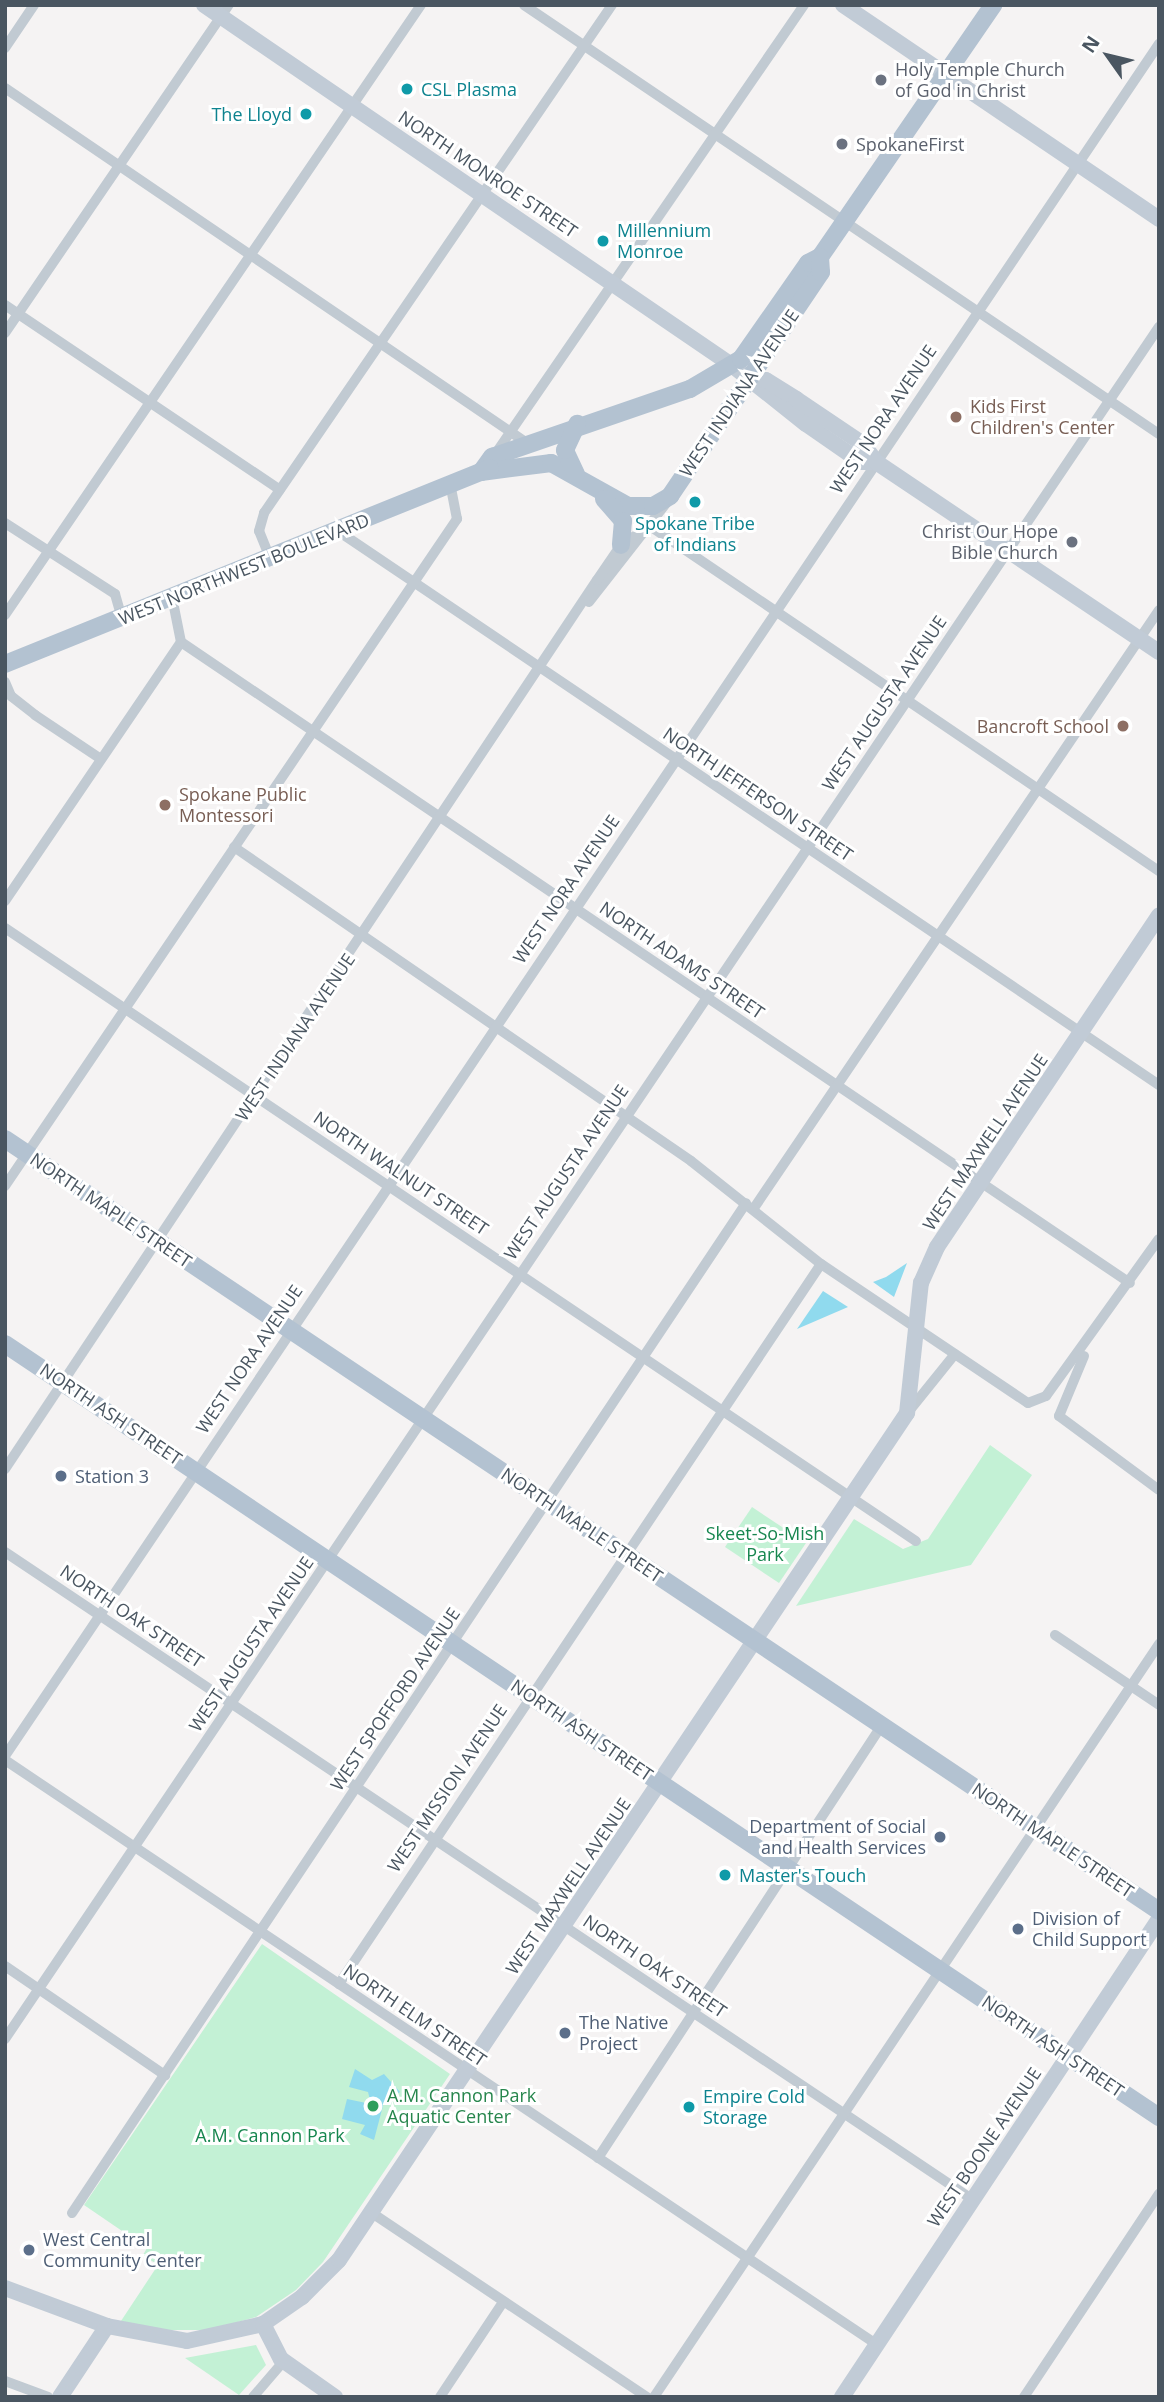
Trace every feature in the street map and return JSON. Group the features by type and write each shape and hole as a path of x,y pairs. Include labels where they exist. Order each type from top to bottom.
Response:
{"main road":[{"name":"WEST INDIANA AVENUE","path":"733,366 808,263 820,257 993,5"},
{"name":"WEST INDIANA AVENUE","path":"670,496 821,272 820,257"},
{"path":"494,469 523,456 527,443 690,389 733,366"},
{"path":"569,427 565,450 585,482 623,521 621,545"},
{"name":"WEST NORTHWEST BOULEVARD","path":"6,667 450,484 494,469 542,463 585,482 628,506 653,506 670,496"},
{"name":"NORTH MAPLE STREET","path":"5,1139 1159,1911"},
{"name":"NORTH ASH STREET","path":"5,1344 1159,2117"}],"street":[{"path":"5,48 34,5"},
{"name":"NORTH MONROE STREET","path":"204,5 225,11 353,106 733,366 749,378 758,391 861,462 876,462 1159,652"},
{"path":"5,615 421,5"},
{"path":"524,5 1159,434"},
{"path":"270,558 259,531 280,490 612,5"},
{"path":"494,469 511,432 804,5"},
{"path":"843,5 1159,219"},
{"path":"5,333 225,11"},
{"name":"WEST NORA AVENUE","path":"5,1758 195,1470 1159,44"},
{"path":"5,88 527,443"},
{"path":"5,305 280,490"},
{"name":"WEST AUGUSTA AVENUE","path":"5,2039 518,1273 1159,327"},
{"path":"5,1186 457,519 450,484"},
{"name":"WEST INDIANA AVENUE","path":"585,606 607,587 670,496"},
{"path":"5,523 115,594 122,618"},
{"path":"650,526 1159,871"},
{"name":"WEST INDIANA AVENUE","path":"5,1469 585,606 621,545 650,526"},
{"name":"NORTH JEFFERSON STREET","path":"338,531 936,938 1159,1086"},
{"path":"5,901 181,642 172,597"},
{"name":"WEST SPOFFORD AVENUE","path":"72,2213 644,1356 836,1086 1159,610"},
{"name":"NORTH ADAMS STREET","path":"181,642 1130,1283"},
{"path":"6,667 11,696 101,759"},
{"path":"234,846 750,1205 821,1264 955,1354 1038,1404 1092,1338 1159,1239"},
{"name":"WEST MAXWELL AVENUE","path":"907,1413 921,1283 937,1247 1159,916"},
{"name":"NORTH WALNUT STREET","path":"5,928 916,1541"},
{"name":"WEST MISSION AVENUE","path":"339,1984 821,1264"},
{"path":"1092,1338 1059,1416 1159,1490"},
{"name":"WEST MAXWELL AVENUE","path":"263,2324 321,2278 372,2213 907,1413 955,1354"},
{"name":"NORTH OAK STREET","path":"5,1552 972,2199"},
{"path":"1055,1635 1159,1705"},
{"path":"654,2397 1159,1644"},
{"path":"598,2158 882,1725"},
{"name":"NORTH ELM STREET","path":"5,1758 876,2344"},
{"name":"WEST BOONE AVENUE","path":"847,2395 876,2344 1159,1919"},
{"path":"5,1966 165,2075"},
{"path":"1024,2397 1159,2194"},
{"path":"372,2213 647,2397"},
{"path":"5,2288 107,2326 187,2342 263,2324 284,2361 335,2397"},
{"path":"440,2397 503,2302"},
{"path":"60,2397 107,2326"},
{"path":"253,2397 284,2361"},
{"path":"5,2381 48,2397"}],"green space":[{"path":"990,1445 1032,1475 971,1565 796,1606 854,1519 903,1549 928,1539"},
{"name":"Skeet-So-Mish Park","path":"752,1507 806,1543 779,1583 725,1547"},
{"name":"A.M. Cannon Park","path":"262,1944 450,2074 323,2262 296,2290 256,2317 209,2330 160,2330 121,2321 158,2265 143,2255 147,2248 84,2205"},
{"path":"256,2345 266,2365 239,2395 185,2358"}],"water":[{"path":"907,1263 894,1297 873,1282 886,1277"},
{"path":"823,1291 848,1307 797,1329"},
{"path":"355,2069 372,2080 384,2074 400,2092 384,2102 374,2140 360,2134 365,2125 342,2119 347,2099 371,2104 368,2092 349,2087"}],"place":[{"name":"Holy Temple Church of God in Christ","path":"881,80"},
{"name":"CSL Plasma","path":"407,89"},
{"name":"The Lloyd","path":"306,114"},
{"name":"SpokaneFirst","path":"842,144"},
{"name":"Millennium Monroe","path":"603,241"},
{"name":"Kids First Children's Center","path":"956,417"},
{"name":"Spokane Tribe of Indians","path":"695,502"},
{"name":"Christ Our Hope Bible Church","path":"1072,542"},
{"name":"Bancroft School","path":"1123,726"},
{"name":"Spokane Public Montessori","path":"165,805"},
{"name":"Station 3","path":"61,1476"},
{"name":"Department of Social and Health Services","path":"940,1837"},
{"name":"Master's Touch","path":"725,1875"},
{"name":"Division of Child Support","path":"1018,1929"},
{"name":"The Native Project","path":"565,2033"},
{"name":"A.M. Cannon Park Aquatic Center","path":"373,2106"},
{"name":"Empire Cold Storage","path":"689,2107"},
{"name":"West Central Community Center","path":"29,2250"}]}
